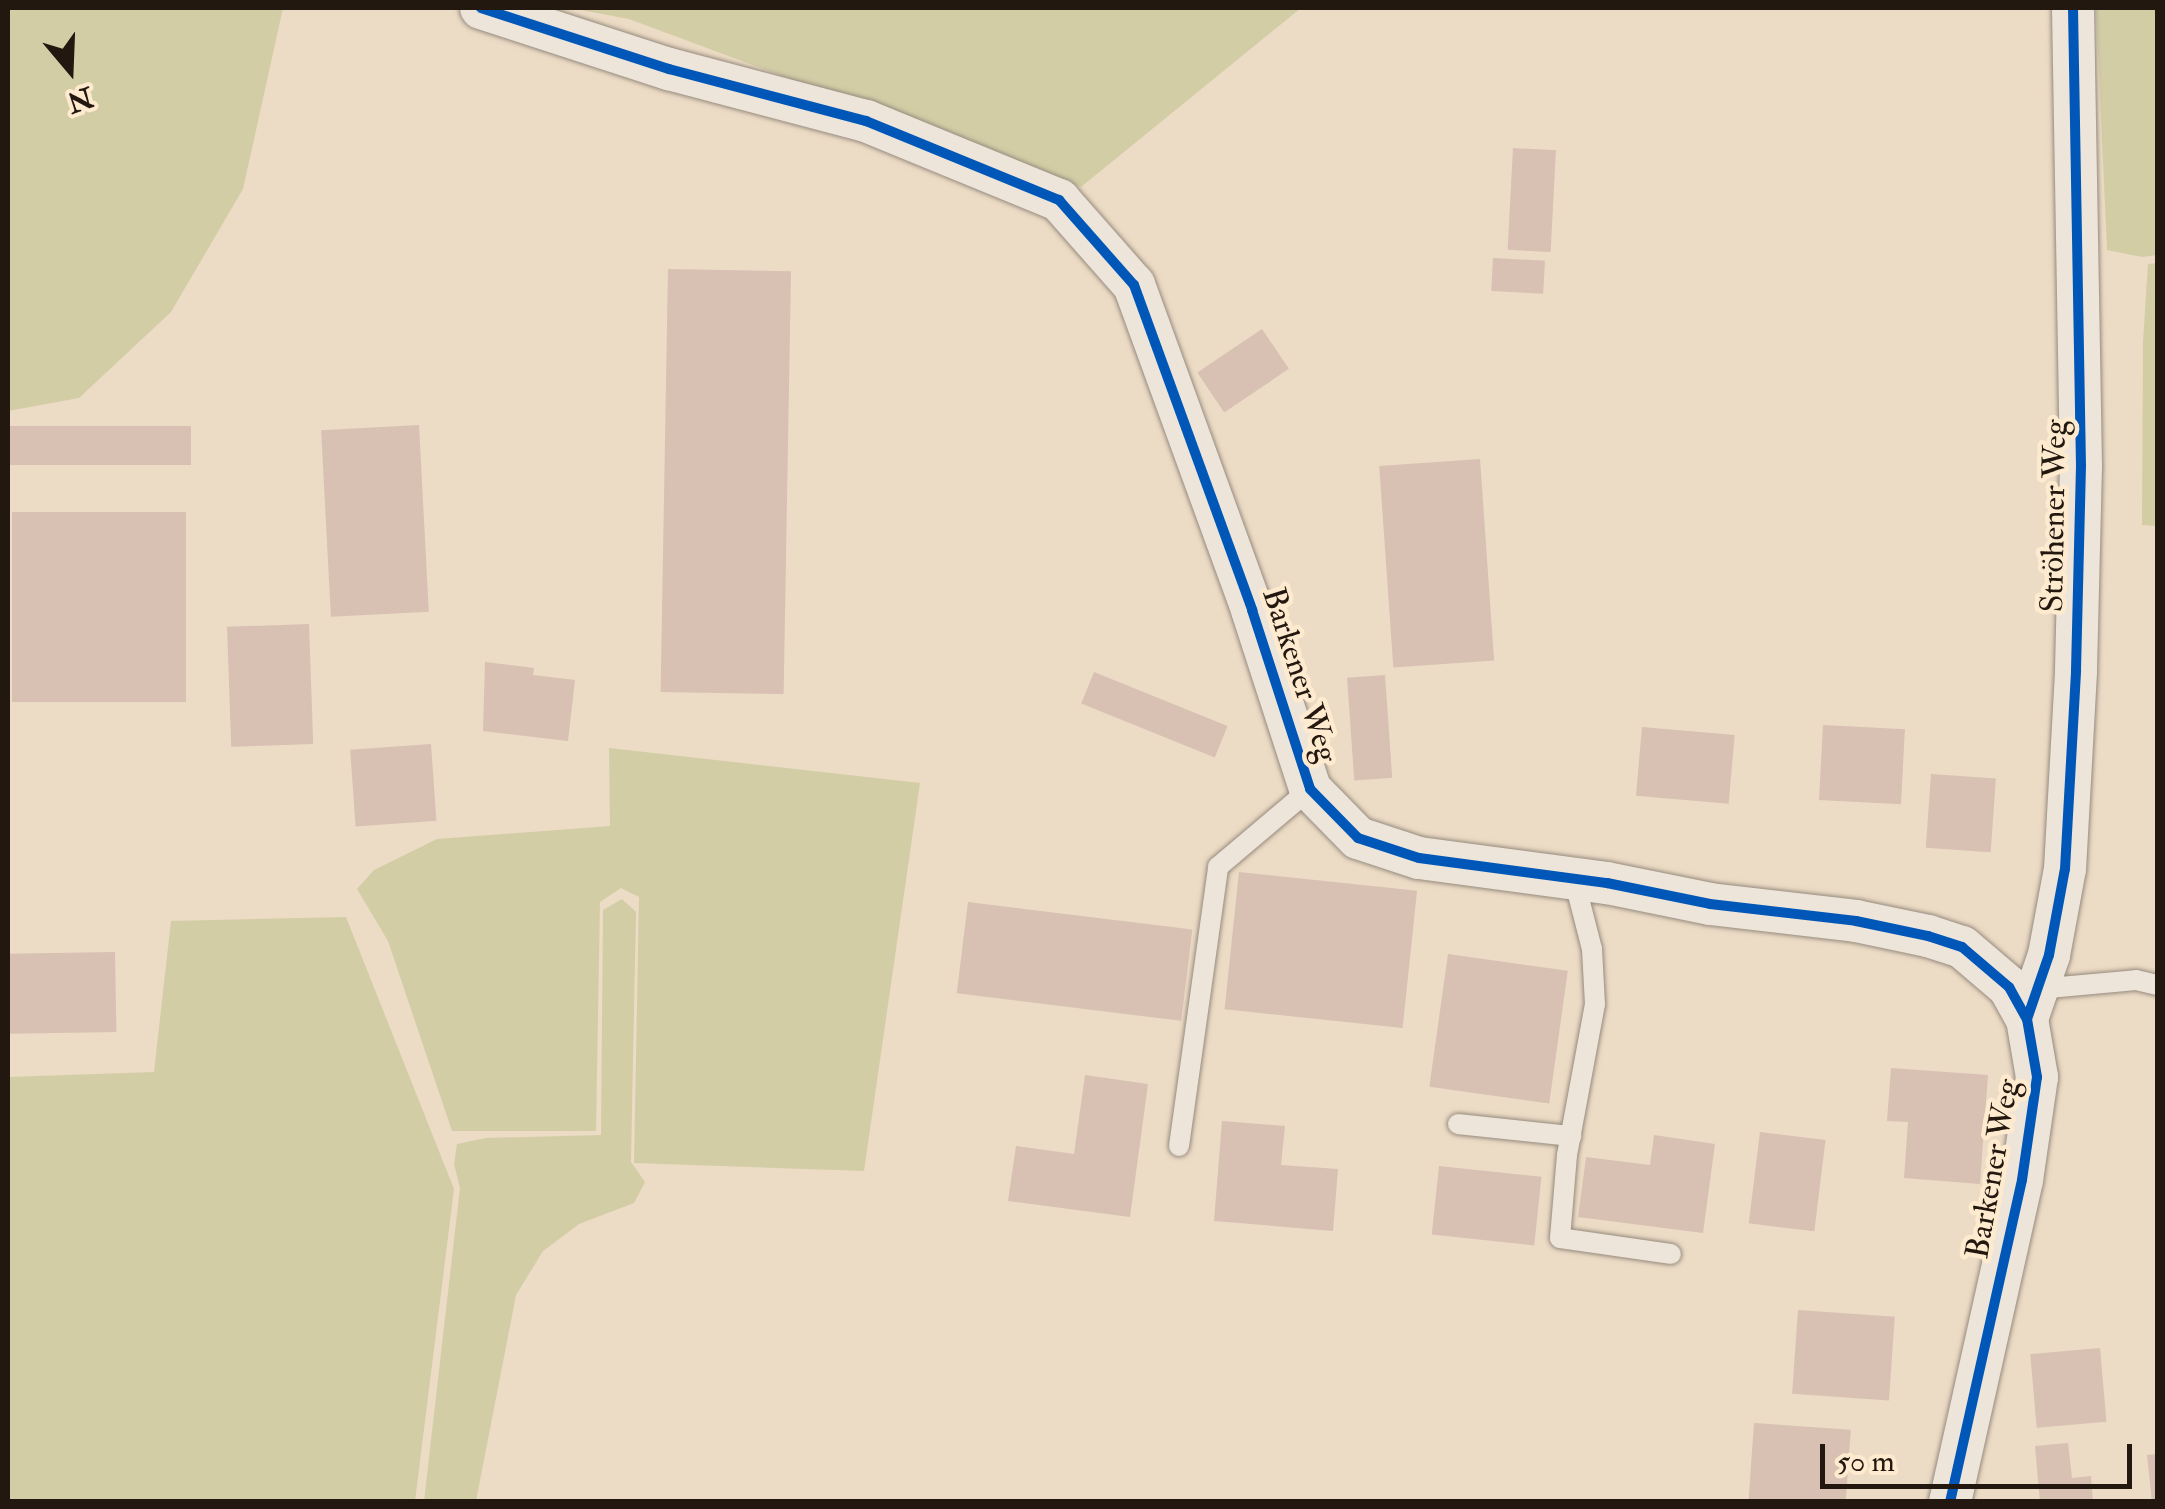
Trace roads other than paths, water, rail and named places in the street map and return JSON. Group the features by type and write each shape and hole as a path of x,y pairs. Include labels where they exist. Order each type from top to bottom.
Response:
{"street":[{"name":"Barkener Weg","path":"481,8 669,69 866,121 1059,200 1134,285 1252,610 1310,789 1358,838 1419,858 1574,879 1710,904 1856,921 1928,936 1962,947 2032,1004 2037,1077 2022,1180 1950,1502"},
{"name":"Ströhener Weg","path":"2032,1004 2049,955 2065,869 2076,670 2081,466 2073,8"}],"lane":[{"path":"1179,1146 1218,867 1310,789"},
{"path":"1574,879 1592,949 1595,1004 1571,1136 1560,1238 1670,1254"},
{"path":"2032,1004 2136,980 2158,986"},
{"path":"1458,1124 1571,1136"}]}
